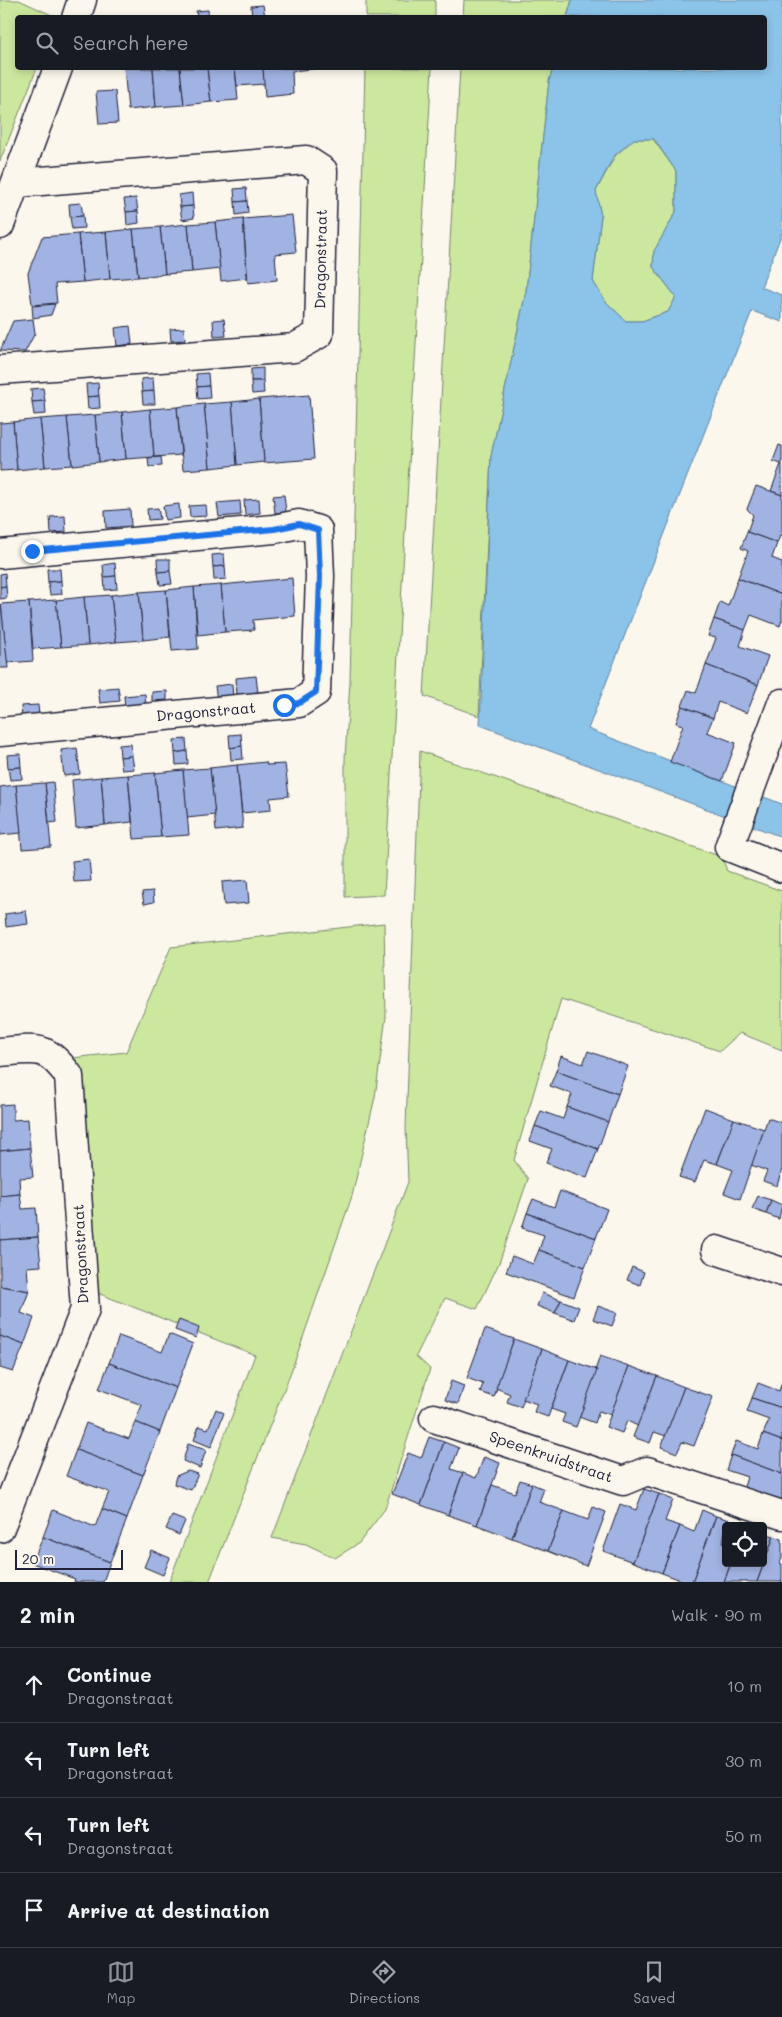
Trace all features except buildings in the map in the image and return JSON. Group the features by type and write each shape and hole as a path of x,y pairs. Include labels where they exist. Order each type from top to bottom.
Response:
{"street":[{"path":"77,15 82,0"},
{"path":"0,225 57,70"},
{"name":"Dragonstraat","path":"0,370 294,348 319,334 322,171 306,160 16,184"},
{"name":"Dragonstraat","path":"0,554 274,529 299,524 318,530 320,576 316,692 299,703 0,732"},
{"path":"782,703 734,835 782,868"},
{"name":"Dragonstraat","path":"0,1052 38,1048 57,1060 69,1076 85,1309 0,1528"},
{"path":"716,1250 782,1272"},
{"name":"Speenkruidstraat","path":"434,1418 623,1481 647,1471 782,1515"}],"green space":[{"path":"0,0 19,0 52,15 15,15 15,70 36,70 0,161"},
{"path":"366,0 435,0 435,15 366,15"},
{"path":"464,0 572,0 568,15 463,15"},
{"path":"365,70 432,70 384,895 345,897 345,758 350,682"},
{"path":"460,70 552,70 549,81 526,291 491,456 479,716 424,696"},
{"path":"634,139 653,139 676,171 676,212 654,251 653,267 676,297 668,312 642,321 626,321 605,301 593,281 601,216 596,191 615,156"},
{"path":"420,751 722,857 727,871 782,891 782,1050 740,1033 720,1051 561,999 514,1160 528,1179 499,1263 477,1309 445,1298 416,1356 430,1369 385,1509 359,1543 335,1558 306,1544 272,1538 408,1182 406,1127"},
{"path":"384,923 386,1017 375,1097 352,1196 292,1369 209,1582 169,1582 255,1355 95,1292 72,1058 126,1052 171,947"}],"water":[{"path":"572,0 782,0 782,233 761,287 782,295 782,322 752,311 588,729 782,804 782,837 480,725 491,456 526,291 549,81 552,70 767,70 767,15 568,15","holes":["634,139 654,139 676,171 676,212 654,251 653,267 676,297 668,312 642,321 626,321 605,301 593,281 601,216 596,191 614,156"]}],"route":[{"path":"32,551 274,529 299,524 318,530 320,576 316,692 299,703 284,705"}]}
